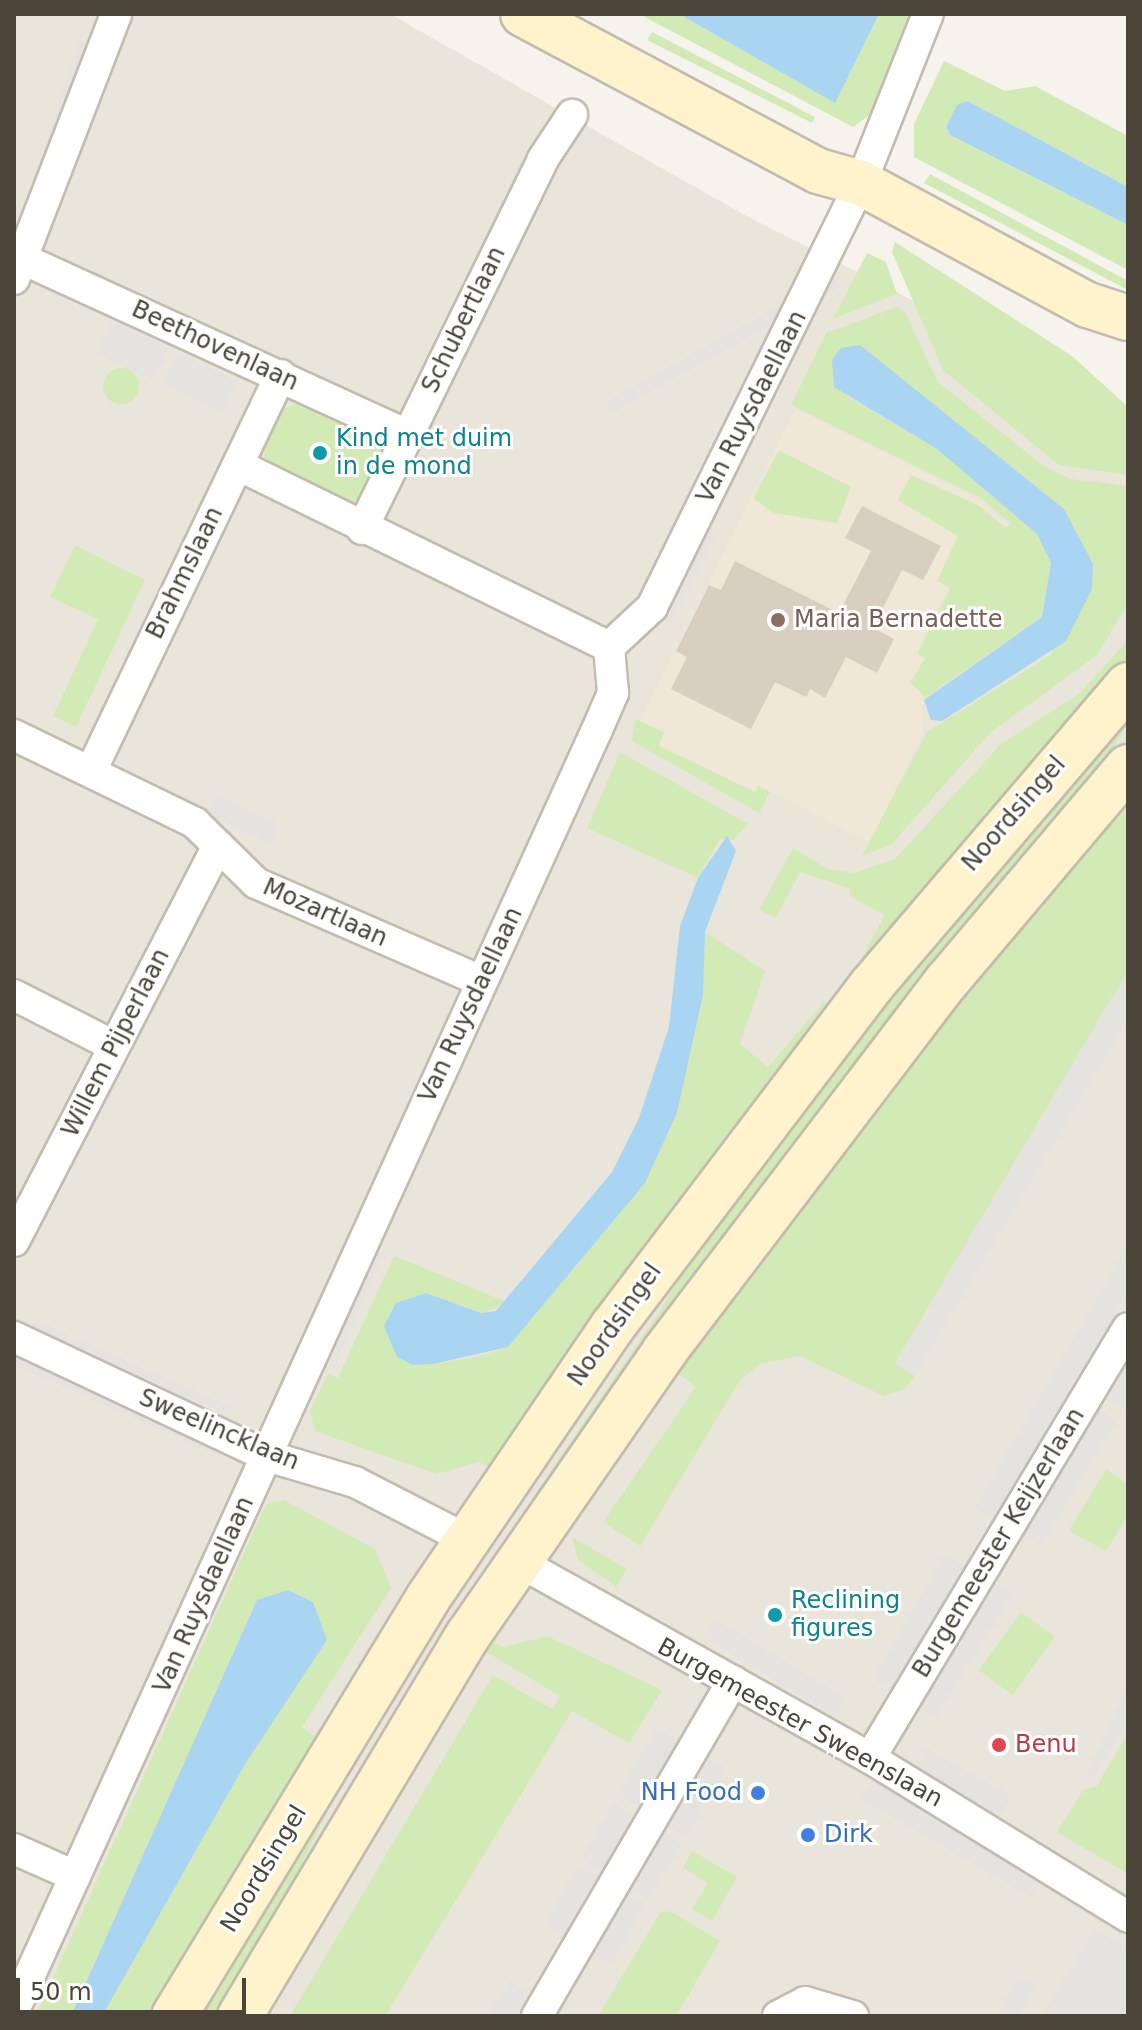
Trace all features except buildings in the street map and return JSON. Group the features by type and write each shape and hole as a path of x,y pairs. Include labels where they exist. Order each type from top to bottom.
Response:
{"main road":[{"path":"523,14 818,171 853,201 1108,312 1128,350"},
{"path":"567,14 830,149 851,164 853,201"},
{"name":"Noordsingel","path":"174,2016 468,1540 613,1326 781,1102 965,871 1128,685"},
{"path":"240,2016 469,1634 781,1190 1128,767"},
{"name":"Burgemeester Sweenslaan","path":"468,1540 519,1562"}],"street":[{"path":"17,264 116,14"},
{"name":"Van Ruysdaellaan","path":"14,2010 613,693 609,647 652,607 853,201 928,14"},
{"name":"Schubertlaan","path":"362,529 543,159 572,115"},
{"name":"Beethovenlaan","path":"17,264 281,375 408,435"},
{"name":"Brahmslaan","path":"91,771 281,375"},
{"path":"238,465 362,529 609,647"},
{"name":"Mozartlaan","path":"14,735 195,823 256,883 481,981"},
{"name":"Willem Pijperlaan","path":"14,1241 218,846"},
{"path":"14,995 114,1046"},
{"name":"Burgemeester Keijzerlaan","path":"870,1758 1128,1328"},
{"name":"Sweelincklaan","path":"14,1337 267,1456 355,1482 468,1540"},
{"name":"Burgemeester Sweenslaan","path":"519,1562 614,1620 733,1681 870,1758 1128,1917"},
{"path":"537,2016 733,1681"},
{"path":"14,1849 75,1876"},
{"path":"778,2016 805,2002 853,2016"}],"shaded area":[{"path":"14,14 390,14 741,213 1128,410 1128,2016 14,2016"},
{"path":"79,42 88,45 34,209 26,207"},
{"path":"834,275 840,286 612,413 606,402"},
{"path":"111,321 170,348 155,381 96,354"},
{"path":"178,352 237,381 222,412 163,383"},
{"path":"796,408 980,502 1027,542 922,685 923,732 870,843 760,786 756,792 658,746 664,732 640,721"},
{"path":"707,529 716,534 675,616 659,623"},
{"path":"217,795 281,826 272,845 208,814"},
{"path":"1128,971 1128,1020 915,1376 895,1364"},
{"path":"1128,1245 1128,1293 993,1520 974,1508"},
{"path":"375,1252 382,1255 335,1367 327,1364"},
{"path":"36,1320 231,1407 228,1415 32,1328"},
{"path":"16,1356 222,1448 218,1456 14,1365"},
{"path":"1128,1358 1128,1402 1123,1410 1106,1400 1100,1410 1117,1420 1042,1546 1022,1536"},
{"path":"945,1554 966,1566 894,1691 873,1679"},
{"path":"994,1583 1013,1595 936,1717 918,1705"},
{"path":"715,1619 846,1698 835,1717 704,1638"},
{"path":"1128,1684 1128,1722 1092,1780 1086,1776"},
{"path":"656,1728 679,1741 563,1936 543,1925 577,1866 595,1876 599,1870 581,1858 613,1802 634,1814 637,1807 618,1794"},
{"path":"927,1749 1012,1796 1000,1817 917,1766"},
{"path":"707,1757 727,1769 686,1837 668,1827 665,1833 682,1844 649,1900 631,1889 627,1896 644,1907 612,1965 591,1952"},
{"path":"872,1779 1043,1877 1031,1897 860,1799"},
{"path":"1095,1928 1128,1948 1128,2016 1041,2016"},
{"path":"1042,1976 1018,2016 995,2016 1016,1982"},
{"path":"509,1981 529,1992 515,2016 488,2016"}],"green space":[{"path":"639,14 679,14 834,102 879,14 918,14 878,109 853,127"},
{"path":"652,32 815,117 812,123 647,40"},
{"path":"944,61 1005,91 1035,86 1128,136 1128,187 968,101 946,127 950,135 1128,225 1128,270 914,157 914,124"},
{"path":"930,174 1128,281 1128,290 924,183"},
{"path":"895,242 1072,356 1128,407 1128,475 1059,465 943,370 892,252"},
{"path":"867,253 886,262 897,294 833,319"},
{"path":"897,307 905,312 938,382 1045,467 1071,479 1128,486 1128,603 1097,655 990,733 891,845 862,856 927,732 1052,654 1064,509 860,345 847,396 937,449 1037,534 1051,563 1042,617 926,697 910,683 925,658 917,654 950,588 937,581 958,536 898,500 911,475 978,505 1006,528 1010,523 980,498 791,405 826,333"},
{"path":"121,368 134,373 139,386 134,399 121,404 108,399 103,386 108,373"},
{"path":"301,402 376,435 382,444 366,494 355,501 348,504 271,470 265,460 263,443 275,412"},
{"path":"779,450 851,487 837,523 774,513 753,498"},
{"path":"75,545 145,580 76,727 53,716 98,619 50,597"},
{"path":"1128,640 1128,663 838,1001 831,997 855,970 885,915 851,897 849,888 800,872 776,918 759,910 793,848 828,869 854,873 895,859 1001,744 1079,694"},
{"path":"1128,711 1128,725 1059,825 541,1499 535,1494 662,1308 710,1226 924,948"},
{"path":"635,719 664,732 659,746 755,792 759,786 770,792 759,813 632,741"},
{"path":"620,752 748,824 733,840 720,839 698,878 587,828"},
{"path":"1128,808 1128,971 895,1363 915,1376 905,1389 884,1396 800,1356 760,1364 740,1380 640,1546 603,1522 696,1387 673,1370 796,1203 1066,868"},
{"path":"705,932 765,971 740,1044 768,1067 824,1002 833,1006 495,1470 479,1462 436,1474 315,1431 310,1411 328,1374 338,1378 394,1256 509,1303 482,1313 426,1293 433,1364 477,1357 508,1347 645,1183 677,1113 703,995"},
{"path":"1106,1469 1128,1484 1128,1515 1106,1551 1069,1531"},
{"path":"284,1500 375,1549 391,1588 302,1727 320,1740 153,2016 102,2016 245,1764 327,1640 257,1600 71,2016 36,2016 266,1504"},
{"path":"572,1537 627,1569 616,1587 578,1560"},
{"path":"441,1610 448,1614 342,1781 275,1919 218,2016 192,2016"},
{"path":"1021,1612 1055,1637 1013,1695 979,1670"},
{"path":"547,1636 662,1690 629,1743 572,1711 385,2016 290,2016 493,1675 552,1709 560,1696 481,1649 488,1639 503,1647"},
{"path":"1128,1733 1128,1874 1057,1832 1083,1790 1097,1786"},
{"path":"692,1851 737,1877 712,1921 692,1909 708,1883 683,1868"},
{"path":"670,1911 720,1941 676,2016 598,2016 660,1913"}],"water":[{"path":"679,14 879,14 835,103"},
{"path":"968,101 1128,187 1128,225 950,135 946,127 957,105"},
{"path":"860,345 1064,509 1093,564 1092,589 1066,641 942,721 931,720 924,700 1042,617 1051,563 1037,534 937,449 834,387 832,360 841,348"},
{"path":"727,836 736,851 705,932 703,995 677,1113 645,1183 508,1347 433,1364 413,1365 397,1357 384,1326 396,1303 426,1293 481,1313 496,1311 612,1172 639,1118 669,1027 680,926 698,878"},
{"path":"288,1590 313,1602 327,1640 245,1764 102,2016 71,2016 257,1600"}],"place":[{"name":"Kind met duim in de mond","path":"320,453"},
{"name":"Maria Bernadette","path":"778,620"},
{"name":"Reclining figures","path":"775,1615"},
{"name":"Benu","path":"999,1745"},
{"name":"NH Food","path":"758,1793"},
{"name":"Dirk","path":"808,1835"}]}
